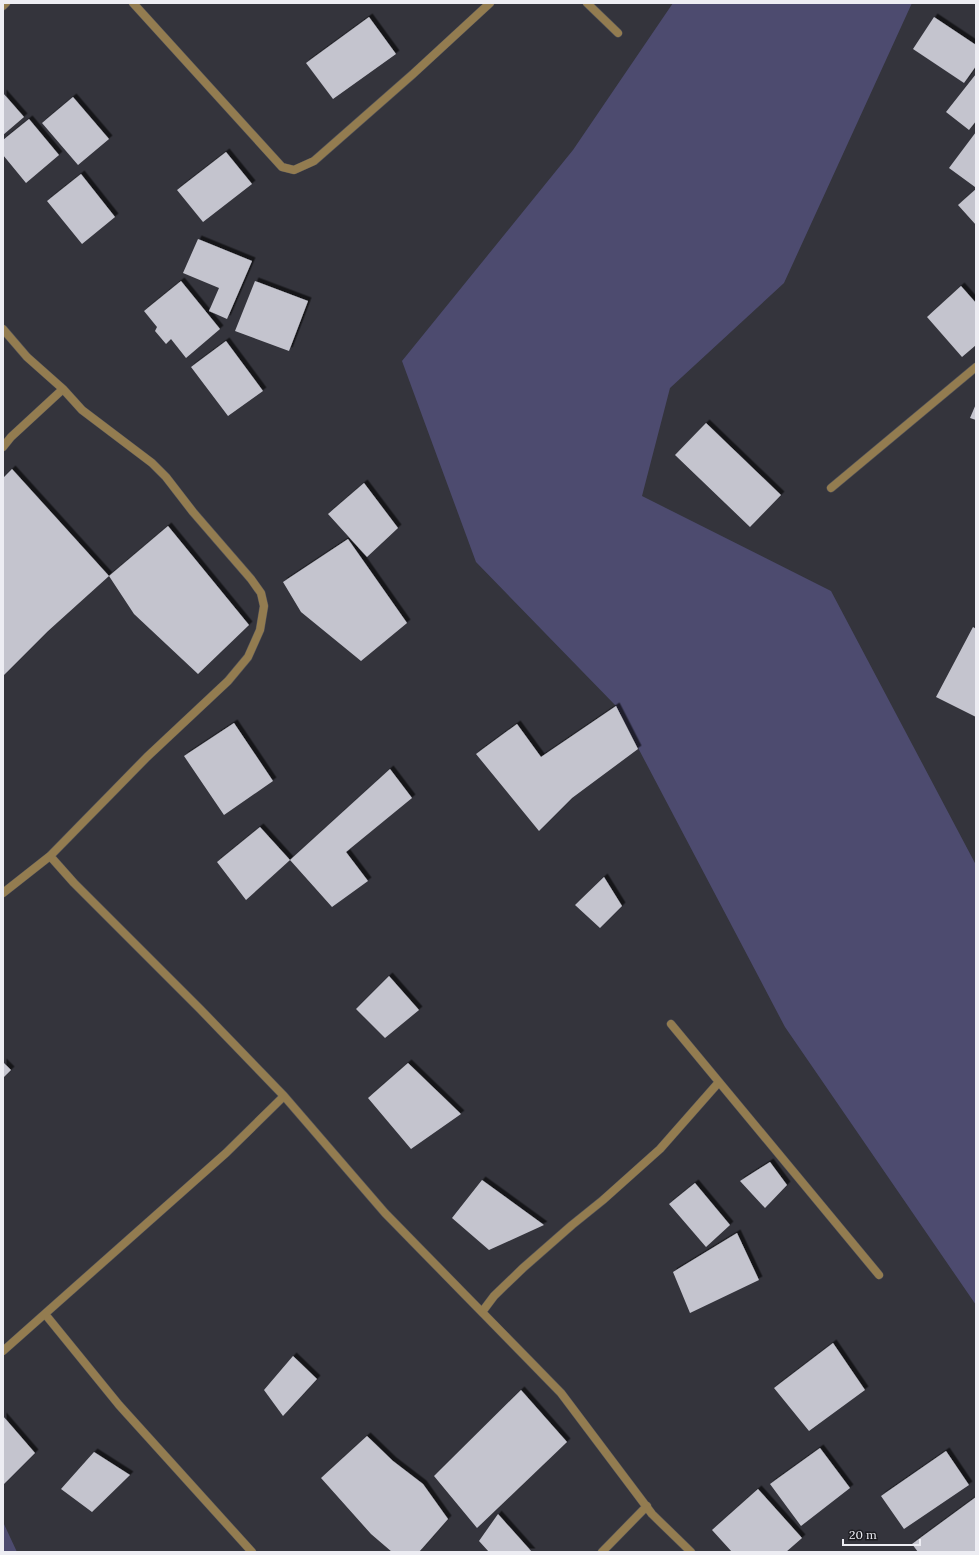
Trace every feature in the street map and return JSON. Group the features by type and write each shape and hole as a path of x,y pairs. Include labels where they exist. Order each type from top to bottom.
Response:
{"street":[{"path":"3,6 6,3"},
{"path":"133,3 282,167 294,170 314,161 413,74 490,3"},
{"path":"587,3 618,33"},
{"path":"3,329 27,357 63,389 82,410 152,463 166,477 193,512 251,579 261,593 264,606 260,630 248,657 228,681 147,757 50,856 3,893"},
{"path":"830,488 976,366"},
{"path":"3,447 11,437 63,389"},
{"path":"50,856 74,883 195,1003 284,1096 385,1213 562,1393 647,1506 691,1552"},
{"path":"671,1024 879,1274"},
{"path":"482,1312 494,1296 523,1268 660,1149 719,1082"},
{"path":"3,1351 226,1153 284,1096"},
{"path":"45,1314 119,1405 252,1552"},
{"path":"602,1552 647,1506"}],"shaded area":[{"path":"673,3 912,3 784,283 670,388 642,496 831,591 976,865 976,1305 785,1027 616,706 476,562 402,361 573,150"},
{"path":"3,1522 17,1552 3,1552"}],"building":[{"path":"369,17 396,54 333,99 306,63"},
{"path":"934,17 976,45 976,66 964,83 913,49"},
{"path":"976,74 976,121 969,130 946,112"},
{"path":"3,93 24,117 3,135"},
{"path":"73,97 109,139 78,165 42,123"},
{"path":"29,119 59,155 26,183 3,155 3,140"},
{"path":"976,132 976,185 975,187 949,168"},
{"path":"226,152 252,184 203,222 177,190"},
{"path":"81,174 115,217 82,244 47,201"},
{"path":"976,189 976,225 958,205"},
{"path":"198,239 252,261 227,319 209,311 219,288 183,273"},
{"path":"181,281 220,329 186,358 171,339 166,344 155,331 157,327 144,311"},
{"path":"255,281 308,301 289,351 235,331"},
{"path":"961,286 976,303 976,345 962,357 927,317"},
{"path":"226,341 263,391 228,416 191,367"},
{"path":"976,404 976,420 970,418"},
{"path":"706,423 781,495 750,527 675,455"},
{"path":"12,469 109,576 48,631 3,676 3,478"},
{"path":"364,483 398,528 367,557 328,514"},
{"path":"168,526 249,625 198,674 134,614 109,576"},
{"path":"348,539 407,623 361,661 301,612 283,582"},
{"path":"973,627 976,629 976,717 936,697"},
{"path":"616,706 638,749 572,798 539,831 476,754 517,724 541,757"},
{"path":"234,723 273,781 224,815 184,756"},
{"path":"390,769 412,798 346,852 368,881 332,907 290,860"},
{"path":"260,827 290,860 246,900 217,862"},
{"path":"604,877 622,906 600,928 575,905"},
{"path":"389,976 419,1010 385,1038 356,1009"},
{"path":"3,1062 11,1070 3,1078"},
{"path":"408,1063 461,1114 411,1149 368,1098"},
{"path":"770,1162 787,1185 765,1208 740,1181"},
{"path":"482,1180 544,1225 489,1250 452,1218"},
{"path":"695,1183 730,1225 706,1247 669,1204"},
{"path":"737,1233 759,1280 690,1313 673,1272"},
{"path":"833,1343 865,1390 809,1431 774,1388"},
{"path":"293,1356 317,1379 283,1416 264,1390"},
{"path":"521,1390 567,1442 477,1528 434,1476"},
{"path":"3,1416 35,1453 3,1485"},
{"path":"367,1436 393,1461 423,1484 448,1519 419,1552 392,1552 371,1534 321,1478"},
{"path":"820,1448 850,1488 801,1526 770,1484"},
{"path":"946,1451 969,1485 904,1529 881,1496"},
{"path":"94,1452 130,1475 92,1512 61,1489"},
{"path":"758,1489 802,1538 786,1552 732,1552 712,1530"},
{"path":"976,1497 976,1552 918,1552 912,1544"},
{"path":"498,1514 532,1552 489,1552 479,1541"}]}
